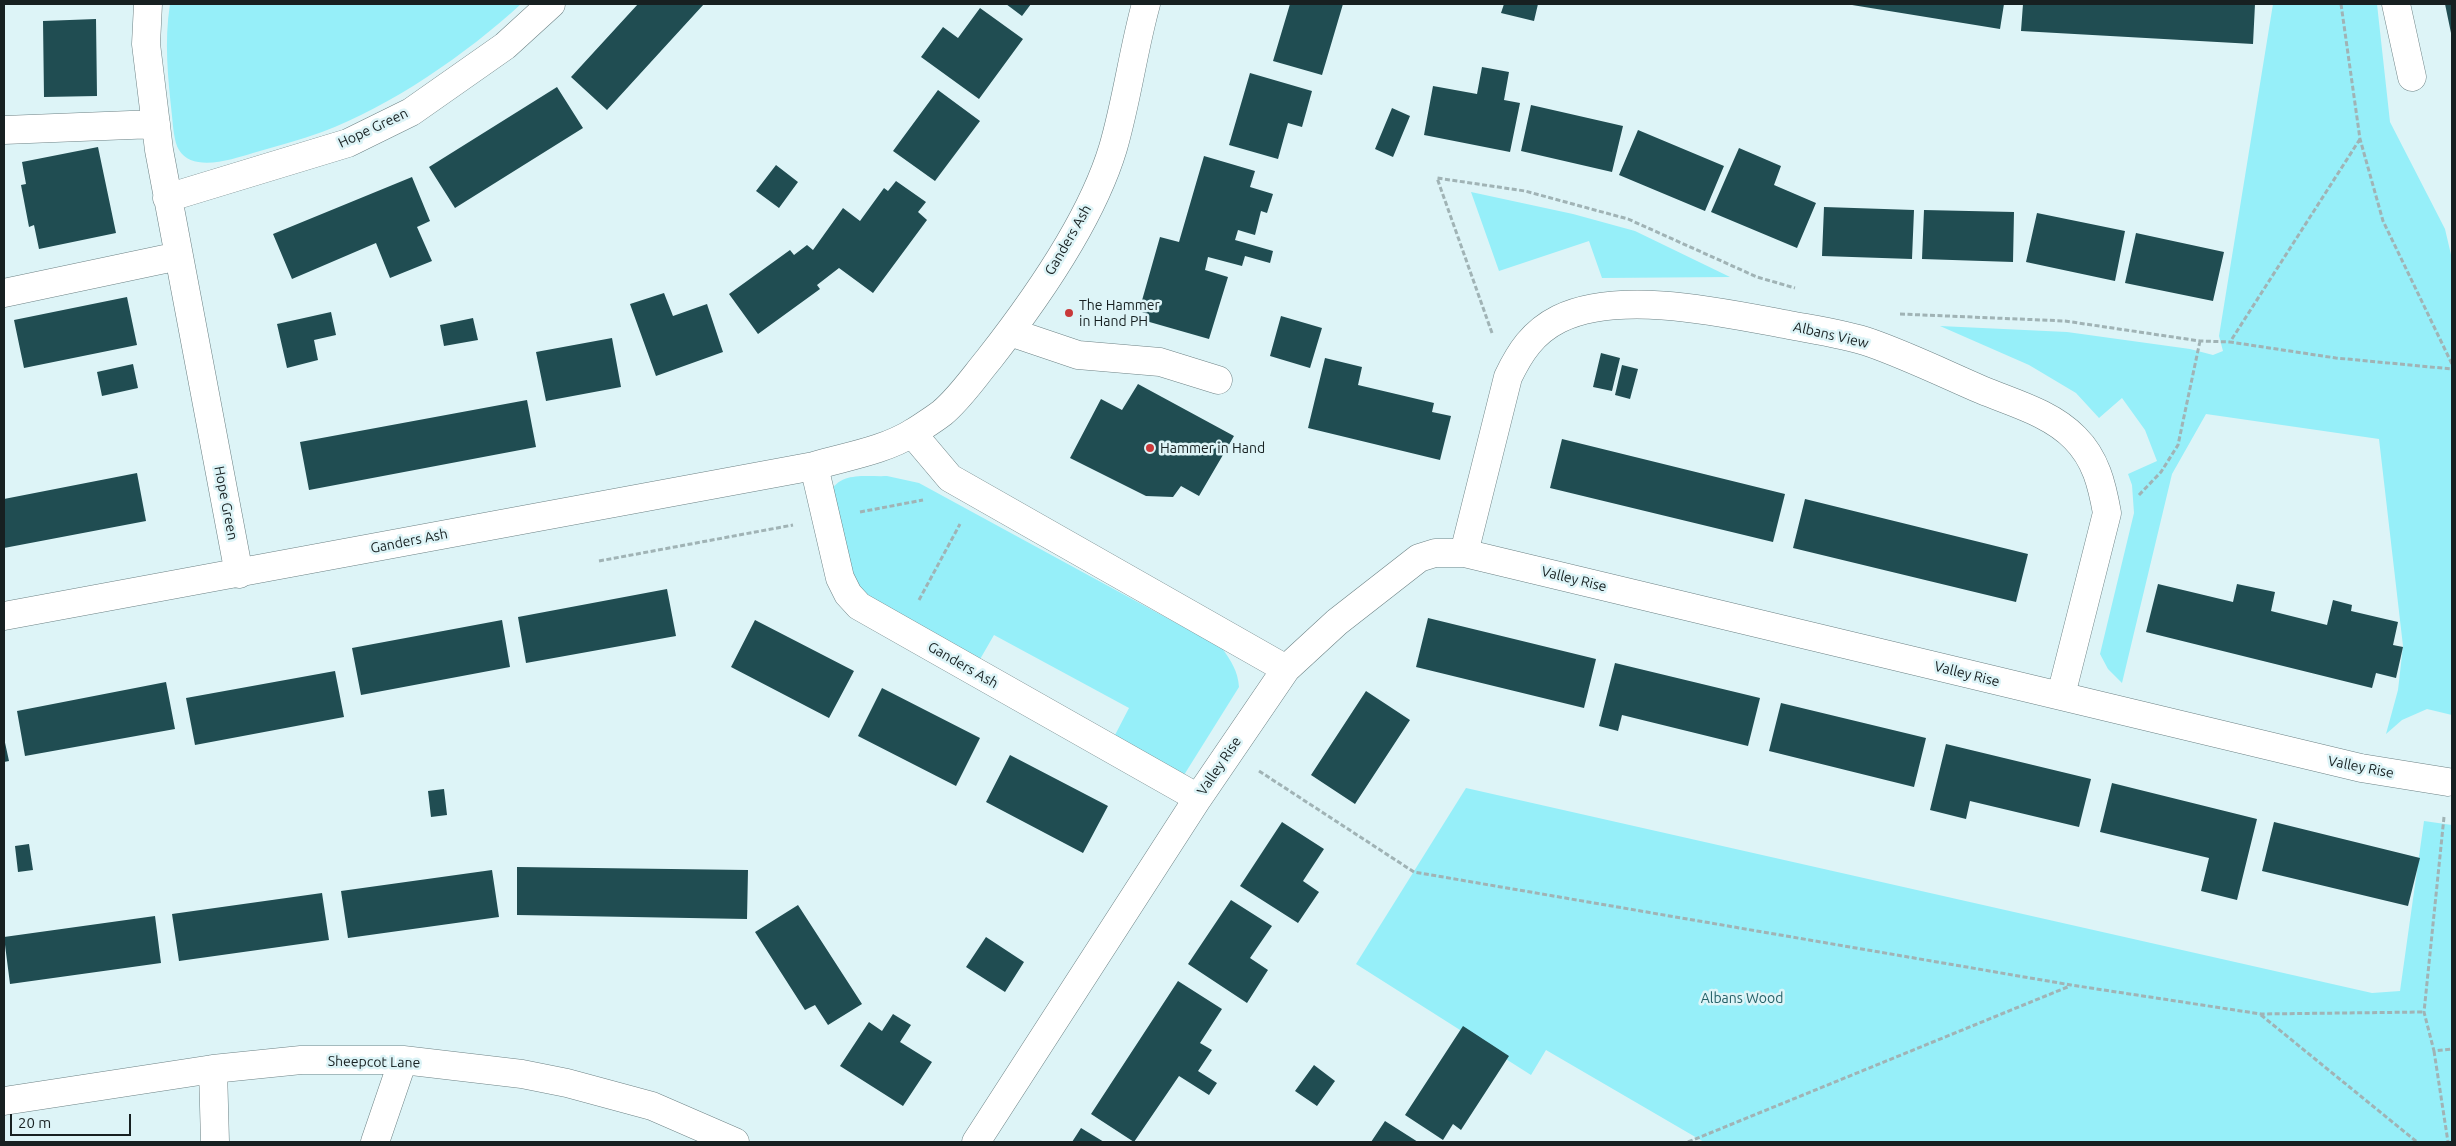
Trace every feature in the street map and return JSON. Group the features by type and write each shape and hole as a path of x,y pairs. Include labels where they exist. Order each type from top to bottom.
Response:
{"street":[{"name":"Hope Green","path":"148,4 146,44 167,198 239,574"},
{"name":"Hope Green","path":"167,198 348,143 403,116 505,46 551,4"},
{"name":"Ganders Ash","path":"4,616 814,466 866,453 912,433 942,412 969,384 1010,332 1055,267 1092,199 1109,158 1124,105 1146,4"},
{"path":"2396,4 2412,77"},
{"path":"4,130 156,124"},
{"path":"4,293 178,256"},
{"name":"Albans View","path":"1464,553 1508,377 1519,354 1535,335 1560,319 1596,308 1647,305 1723,312 1870,343 2048,418 2075,438 2093,462 2102,482 2107,513 2061,695"},
{"path":"1010,332 1078,355 1160,362 1218,380"},
{"path":"912,433 950,478 976,495 1286,669"},
{"name":"Ganders Ash","path":"814,466 840,578 848,594 859,606 1198,798"},
{"name":"Valley Rise","path":"976,1142 1198,798 1286,669 1337,622 1419,558 1435,553 1464,553 2361,768 2448,782"},
{"name":"Sheepcot Lane","path":"4,1101 212,1069 301,1060 403,1060 522,1074 567,1083 652,1106 700,1135 735,1142"},
{"path":"375,1142 403,1060"},
{"path":"212,1069 215,1142"}],"path":[{"path":"2341,4 2360,139 2383,221 2452,364"},
{"path":"2230,342 2360,139"},
{"path":"1508,377 1437,178 1525,192 1628,219 1757,276 1804,290"},
{"path":"1870,343 1880,313 2065,321 2200,341 2230,342 2336,358 2452,369"},
{"path":"2107,513 2126,509 2161,472 2178,445 2200,341"},
{"path":"902,631 976,495"},
{"path":"599,561 927,500"},
{"path":"1229,751 1414,872 2070,985 2261,1014 2424,1012"},
{"path":"2448,782 2424,1012 2434,1052 2448,1142"},
{"path":"1688,1142 2070,985"},
{"path":"2261,1014 2418,1142"},
{"path":"2434,1052 2452,1049"}],"green space":[{"path":"170,4 521,4 477,41 427,77 348,121 305,138 224,161 203,163 185,157 177,147 175,138 167,60"},
{"path":"2273,4 2377,4 2390,122 2445,229 2452,259 2452,715 2427,709 2402,720 2386,734 2398,690 2403,646 2379,439 2206,414 2172,474 2122,683 2108,669 2100,654 2134,513 2132,485 2128,474 2157,461 2145,430 2122,398 2099,418 2076,393 2029,365 1940,326 2067,332 2190,349 2213,355 2223,351 2219,336"},
{"path":"1471,192 1573,214 1635,231 1730,277 1602,278 1589,241 1499,271"},
{"path":"887,476 919,483 1222,648 1236,671 1239,687 1184,775 1115,735 1129,708 994,635 979,661 869,599 851,576 830,493 834,486 847,478"},
{"name":"Albans Wood","path":"1466,788 2372,993 2400,991 2424,821 2452,825 2452,1142 1704,1142 1546,1050 1531,1075 1356,964"}],"building":[{"path":"638,4 704,4 607,110 571,77"},
{"path":"1006,4 1031,4 1022,16"},
{"path":"1290,4 1343,4 1322,75 1273,61"},
{"path":"1504,4 1538,4 1534,21 1501,13"},
{"path":"1846,4 2004,4 2000,29"},
{"path":"2023,4 2255,4 2253,44 2021,31"},
{"path":"2445,4 2452,4 2452,33 2451,33"},
{"path":"980,8 1023,39 979,99 921,57 943,27 958,38"},
{"path":"96,19 97,96 44,97 43,21"},
{"path":"1482,67 1509,72 1504,100 1520,103 1510,152 1424,135 1433,86 1477,94"},
{"path":"1250,73 1312,91 1302,127 1288,123 1278,159 1229,145"},
{"path":"557,87 583,128 455,208 429,167"},
{"path":"938,90 980,121 935,181 893,151"},
{"path":"1531,105 1623,126 1612,172 1521,151"},
{"path":"1392,108 1410,116 1393,157 1375,149"},
{"path":"1638,130 1724,166 1705,211 1619,175"},
{"path":"98,147 116,233 39,249 34,225 29,227 21,185 26,184 22,162"},
{"path":"1739,148 1781,166 1774,185 1816,203 1797,248 1711,212"},
{"path":"1204,156 1255,171 1250,187 1273,194 1267,213 1261,211 1255,235 1238,230 1235,240 1273,251 1270,263 1245,256 1242,266 1208,257 1205,270 1228,277 1209,339 1146,321 1148,314 1139,311 1160,237 1179,242"},
{"path":"776,165 798,182 779,208 756,191"},
{"path":"412,177 430,221 417,227 432,261 390,278 376,243 292,279 273,234"},
{"path":"896,181 926,202 918,212 927,220 873,293 839,268 817,285 820,289 758,334 729,294 790,250 794,255 807,245 813,250 843,208 860,221 884,188 888,191"},
{"path":"1824,207 1914,210 1912,259 1822,256"},
{"path":"1924,210 2014,212 2013,262 1922,259"},
{"path":"2037,213 2125,231 2115,281 2026,262"},
{"path":"2136,233 2224,252 2213,301 2125,283"},
{"path":"664,293 673,316 707,304 723,352 656,376 630,304"},
{"path":"127,297 137,345 24,368 14,320"},
{"path":"331,312 336,335 314,340 318,360 287,368 277,324"},
{"path":"1281,316 1322,328 1310,368 1270,356"},
{"path":"473,318 478,340 444,346 440,325"},
{"path":"612,338 621,387 546,401 536,352"},
{"path":"1601,353 1620,358 1612,391 1593,387"},
{"path":"1325,358 1362,367 1358,385 1434,403 1432,412 1451,416 1440,460 1308,428"},
{"path":"133,364 138,388 102,396 97,372"},
{"path":"1622,365 1638,369 1630,399 1615,395"},
{"path":"1138,384 1234,436 1199,496 1181,486 1173,497 1146,496 1070,458 1101,399 1122,410"},
{"path":"527,400 536,447 309,490 300,442"},
{"path":"1562,439 1785,494 1773,542 1550,488"},
{"path":"137,473 146,521 4,548 4,499"},
{"path":"1805,499 2028,554 2016,602 1793,548"},
{"path":"2158,584 2233,602 2237,584 2275,592 2271,611 2327,625 2333,600 2352,605 2351,611 2398,622 2393,645 2403,647 2396,678 2376,673 2372,688 2146,632"},
{"path":"667,589 676,636 526,663 518,617"},
{"path":"1428,618 1596,659 1584,708 1416,667"},
{"path":"502,620 510,667 361,695 352,648"},
{"path":"755,620 854,671 829,718 731,667"},
{"path":"1615,663 1760,698 1748,746 1622,715 1618,731 1599,726"},
{"path":"335,671 344,717 195,745 186,698"},
{"path":"166,682 175,729 25,756 17,711"},
{"path":"882,688 980,738 956,786 858,736"},
{"path":"1366,691 1410,720 1355,804 1311,775"},
{"path":"1781,703 1926,738 1914,787 1769,751"},
{"path":"4,738 9,761 4,762"},
{"path":"1946,744 2091,779 2079,827 1970,801 1966,819 1930,810"},
{"path":"1010,755 1108,806 1083,853 986,802"},
{"path":"2112,783 2257,819 2237,900 2201,891 2209,858 2100,832"},
{"path":"444,789 447,815 431,817 428,791"},
{"path":"1282,822 1324,849 1303,881 1319,892 1298,923 1240,886"},
{"path":"2274,822 2420,858 2408,906 2262,871"},
{"path":"29,844 33,870 18,872 15,846"},
{"path":"517,867 748,870 747,919 517,915"},
{"path":"492,870 499,917 348,938 341,891"},
{"path":"322,893 329,940 179,961 172,914"},
{"path":"1231,900 1272,926 1250,958 1268,970 1247,1003 1188,964"},
{"path":"798,905 862,1004 828,1025 815,1005 805,1010 755,932"},
{"path":"155,916 161,963 10,984 4,937"},
{"path":"986,937 1024,962 1005,992 966,967"},
{"path":"1178,981 1222,1009 1200,1043 1212,1050 1198,1071 1217,1083 1209,1095 1179,1076 1134,1142 1091,1114"},
{"path":"893,1014 911,1025 900,1042 932,1062 903,1106 840,1066 869,1022 882,1031"},
{"path":"1463,1026 1509,1056 1461,1130 1453,1124 1443,1140 1405,1115"},
{"path":"1314,1065 1335,1081 1317,1106 1295,1091"},
{"path":"1385,1121 1418,1142 1371,1142"},
{"path":"1081,1128 1104,1142 1072,1142"}],"place":[{"name":"The Hammer in Hand PH","path":"1069,313"},
{"name":"Hammer in Hand","path":"1150,448"}]}
